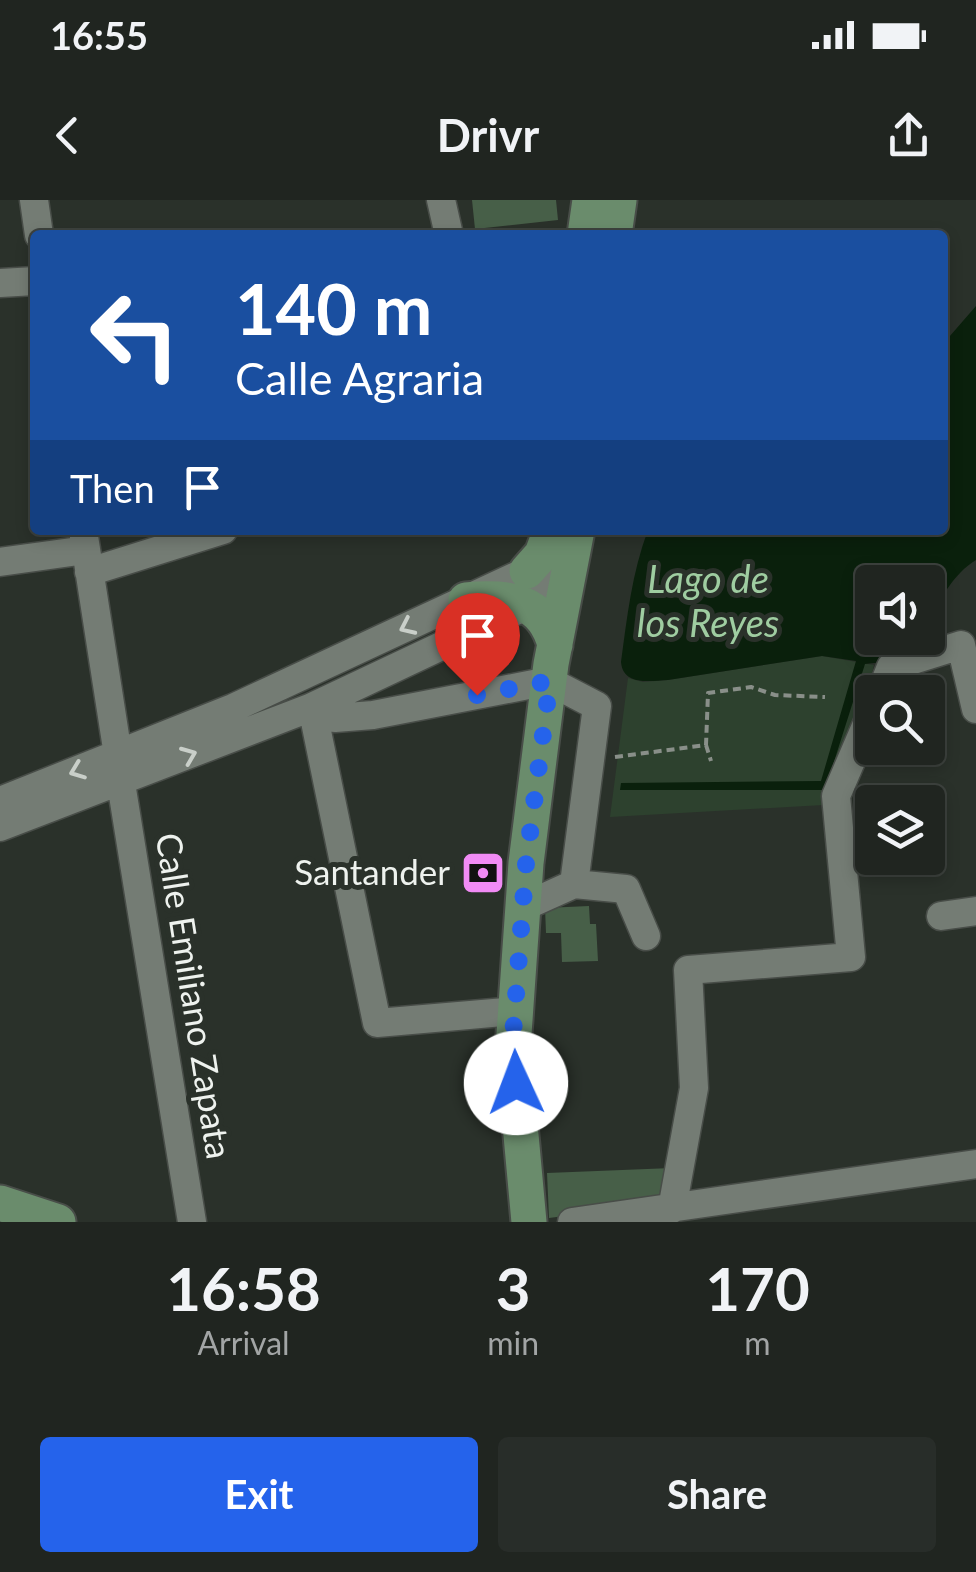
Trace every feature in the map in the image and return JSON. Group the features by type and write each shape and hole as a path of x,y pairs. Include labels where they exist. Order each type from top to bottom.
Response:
{"main road":[{"path":"587,230 590,200"},
{"path":"615,230 619,200"},
{"path":"526,588 550,535"},
{"path":"529,1222 512,1048 523,908 550,681 576,535"},
{"path":"466,600 526,588"},
{"path":"526,588 550,626 555,645"},
{"path":"0,1204 58,1222"}],"street":[{"path":"34,200 37,230"},
{"path":"441,200 447,230"},
{"path":"0,282 30,280"},
{"path":"0,562 190,535"},
{"name":"Calle Emiliano Zapata","path":"86,551 192,1222"},
{"path":"0,800 120,769 312,707 388,670 526,588 555,584 570,566"},
{"path":"0,827 233,708 466,600"},
{"path":"889,675 892,668 961,645 976,709"},
{"path":"388,670 392,696 404,709"},
{"path":"312,707 335,718 550,681 597,706 574,884"},
{"path":"312,707 377,1023 515,1011"},
{"path":"672,1209 694,1088 688,970 851,957 836,796 855,752"},
{"path":"523,908 574,884 626,890 646,936"},
{"path":"941,916 976,911"},
{"path":"572,1222 976,1164"}],"path":[{"path":"711,761 706,745 708,693 751,686 775,695 826,697"},
{"path":"590,761 706,745"}],"shaded area":[{"path":"822,656 874,665 872,675 855,675 855,745 841,804 610,817 628,678 643,682"}],"water":[{"name":"Lago de los Reyes","path":"976,306 976,560 945,593 945,565 855,565 855,655 891,655 883,662 865,664 862,675 855,675 855,696 825,790 620,790 621,783 821,781 856,661 822,656 668,680 632,679 621,662 631,595 646,535 948,535 948,338"}],"building":[{"path":"472,200 556,200 558,220 475,229"},
{"path":"589,906 590,924 596,924 598,961 562,962 561,933 546,933 545,908"},
{"path":"672,1168 664,1203 549,1218 547,1173"}],"place":[{"name":"Santander","path":"483,873"}],"route":[{"path":"477,695 550,681 526,864 512,1048 516,1083"}]}
